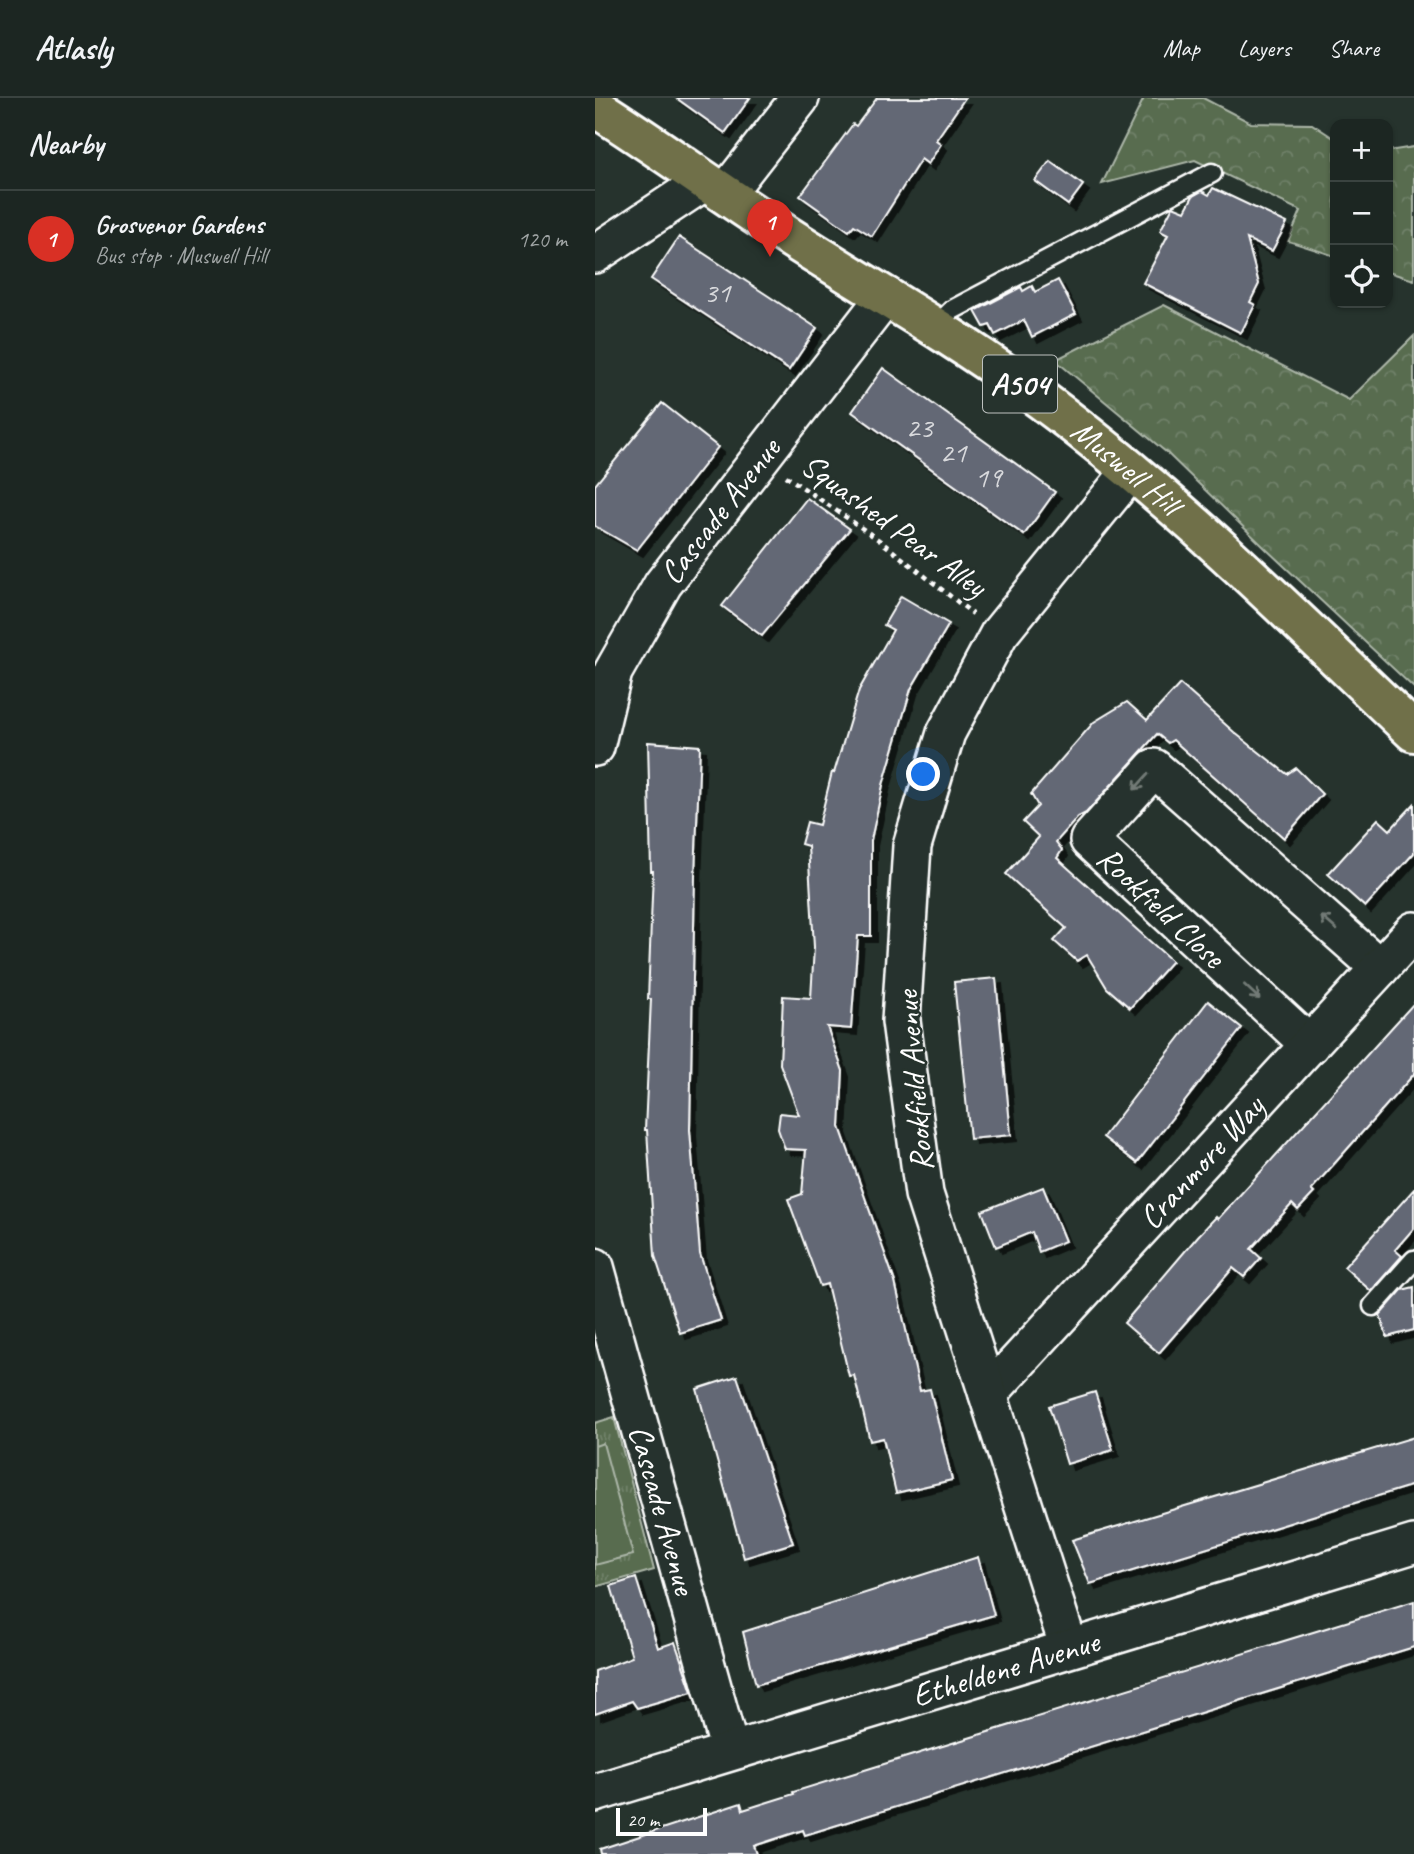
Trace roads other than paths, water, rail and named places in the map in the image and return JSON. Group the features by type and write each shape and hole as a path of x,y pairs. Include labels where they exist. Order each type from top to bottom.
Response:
{"main road":[{"name":"Muswell Hill","path":"608,109 715,188 936,326 1027,389 1131,471 1237,564 1414,732"}],"street":[{"path":"595,254 715,188 800,98"},
{"name":"Cascade Avenue","path":"595,747 613,672 663,584 886,296"},
{"name":"Rookfield Avenue","path":"1069,1648 924,1194 901,1021 912,846 946,733 999,634 1131,471"},
{"name":"Rookfield Close","path":"1310,1045 1089,840 1154,768 1380,968"},
{"name":"Cranmore Way","path":"988,1394 1414,931"},
{"name":"Cascade Avenue","path":"595,1267 730,1751"},
{"name":"Etheldene Avenue","path":"595,1793 1414,1544"}],"lane":[{"path":"936,326 951,310 1212,173"},
{"path":"1373,1306 1414,1260"}],"place":[{"name":"Grosvenor Gardens","path":"770,257"}]}
